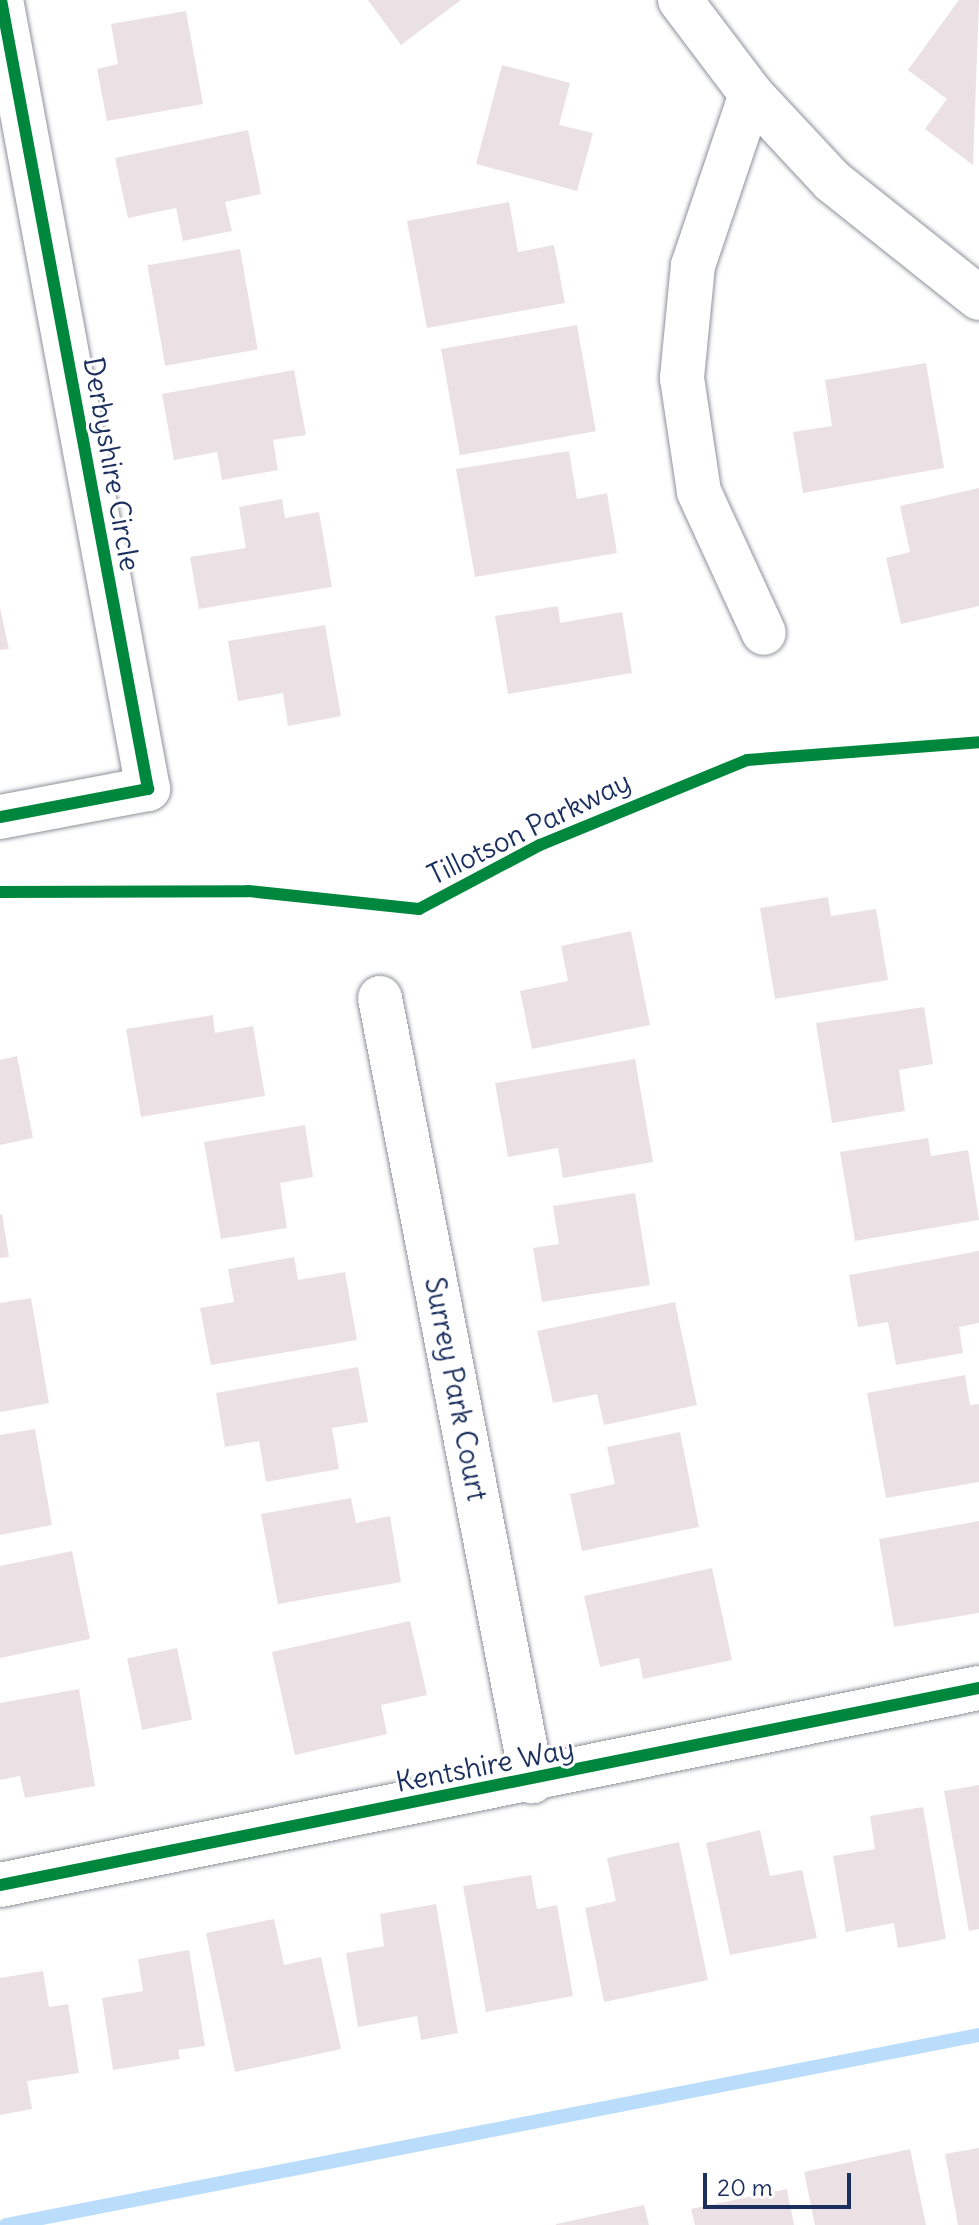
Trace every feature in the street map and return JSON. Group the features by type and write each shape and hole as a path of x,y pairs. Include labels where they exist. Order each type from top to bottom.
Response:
{"street":[{"name":"Derbyshire Circle","path":"0,817 148,789 1,0"},
{"path":"680,0 751,94 832,181 979,298"},
{"path":"751,94 693,265 682,378 699,492 764,633"},
{"name":"Surrey Park Court","path":"380,998 532,1781"},
{"name":"Kentshire Way","path":"0,1885 532,1781 979,1688"}],"building":[{"path":"368,0 461,0 401,45"},
{"path":"959,0 979,0 973,165 925,129 947,99 908,70"},
{"path":"186,11 203,104 107,121 97,69 118,64 111,24"},
{"path":"502,65 570,83 559,125 593,133 577,191 476,164"},
{"path":"248,130 261,194 225,202 232,231 183,241 176,208 128,218 115,158"},
{"path":"509,202 518,252 554,245 565,303 427,328 407,221"},
{"path":"240,249 258,349 165,366 147,265"},
{"path":"577,325 596,431 460,455 441,349"},
{"path":"926,363 944,468 803,493 793,432 832,426 825,380"},
{"path":"294,370 306,435 273,440 278,470 222,480 217,452 174,460 162,394"},
{"path":"569,451 577,499 607,493 617,553 475,577 456,469"},
{"path":"979,488 979,606 901,624 886,558 910,552 900,506"},
{"path":"282,499 285,518 319,512 332,587 199,609 190,557 246,548 239,507"},
{"path":"558,606 560,623 622,612 632,673 508,694 495,616"},
{"path":"0,608 9,649 0,650"},
{"path":"325,625 341,716 288,726 283,693 238,701 228,641"},
{"path":"828,897 831,916 876,909 888,980 775,999 760,908"},
{"path":"631,931 650,1025 532,1049 520,991 568,981 561,946"},
{"path":"924,1007 933,1064 899,1070 905,1111 832,1123 816,1023"},
{"path":"213,1015 215,1033 253,1026 265,1096 141,1117 126,1029"},
{"path":"17,1056 33,1138 0,1145 0,1060"},
{"path":"635,1059 653,1162 563,1178 558,1148 508,1157 495,1083"},
{"path":"305,1125 313,1177 280,1183 287,1228 221,1239 204,1142"},
{"path":"928,1138 931,1156 968,1150 979,1220 855,1241 840,1152"},
{"path":"635,1193 650,1285 542,1302 533,1248 559,1244 553,1206"},
{"path":"0,1215 9,1257 0,1258"},
{"path":"979,1251 979,1323 959,1327 963,1353 896,1365 888,1322 858,1327 849,1275"},
{"path":"294,1257 298,1280 345,1272 357,1340 211,1365 200,1308 234,1302 228,1269"},
{"path":"31,1298 49,1403 0,1412 0,1303"},
{"path":"675,1302 697,1405 604,1425 597,1394 553,1403 537,1331"},
{"path":"358,1367 368,1422 332,1428 339,1469 266,1482 259,1441 225,1447 216,1393"},
{"path":"965,1375 970,1405 979,1404 979,1482 886,1498 867,1393"},
{"path":"35,1429 52,1525 0,1535 0,1435"},
{"path":"680,1432 699,1527 582,1551 570,1494 615,1484 607,1447"},
{"path":"351,1498 356,1523 390,1516 401,1582 278,1604 261,1514"},
{"path":"979,1521 979,1613 894,1627 879,1539"},
{"path":"72,1551 90,1639 0,1658 0,1566"},
{"path":"712,1568 732,1660 643,1679 639,1658 600,1667 584,1596"},
{"path":"410,1621 427,1695 381,1705 387,1734 295,1755 272,1652"},
{"path":"177,1648 192,1719 142,1730 127,1659"},
{"path":"79,1689 95,1786 25,1798 20,1776 0,1780 0,1703"},
{"path":"979,1785 979,1929 969,1931 944,1791"},
{"path":"923,1807 946,1939 898,1948 894,1923 846,1932 833,1856 875,1849 870,1816"},
{"path":"760,1830 770,1876 802,1870 817,1938 730,1955 706,1843"},
{"path":"679,1842 708,1980 604,2002 585,1908 616,1901 607,1858"},
{"path":"531,1875 537,1909 557,1905 573,1996 486,2012 463,1886"},
{"path":"436,1904 458,2033 421,2040 417,2016 358,2027 346,1953 384,1946 380,1914"},
{"path":"274,1919 284,1965 321,1957 341,2049 235,2072 206,1933"},
{"path":"189,1950 205,2046 178,2050 180,2059 113,2070 102,1998 143,1991 138,1959"},
{"path":"43,1971 49,2007 68,2004 79,2073 27,2081 32,2109 0,2115 0,1978"},
{"path":"979,2148 979,2225 958,2225 945,2154"},
{"path":"910,2149 926,2225 815,2225 804,2172"},
{"path":"787,2189 794,2225 695,2225 691,2209"},
{"path":"644,2205 649,2225 556,2225 556,2224"}],"waterway":[{"path":"6,2225 979,2035"}],"cycle path":[{"path":"0,817 148,789 1,0"},
{"name":"Tillotson Parkway","path":"0,892 248,891 419,909 540,845 747,760 979,742"},
{"path":"0,1885 979,1688"}]}
